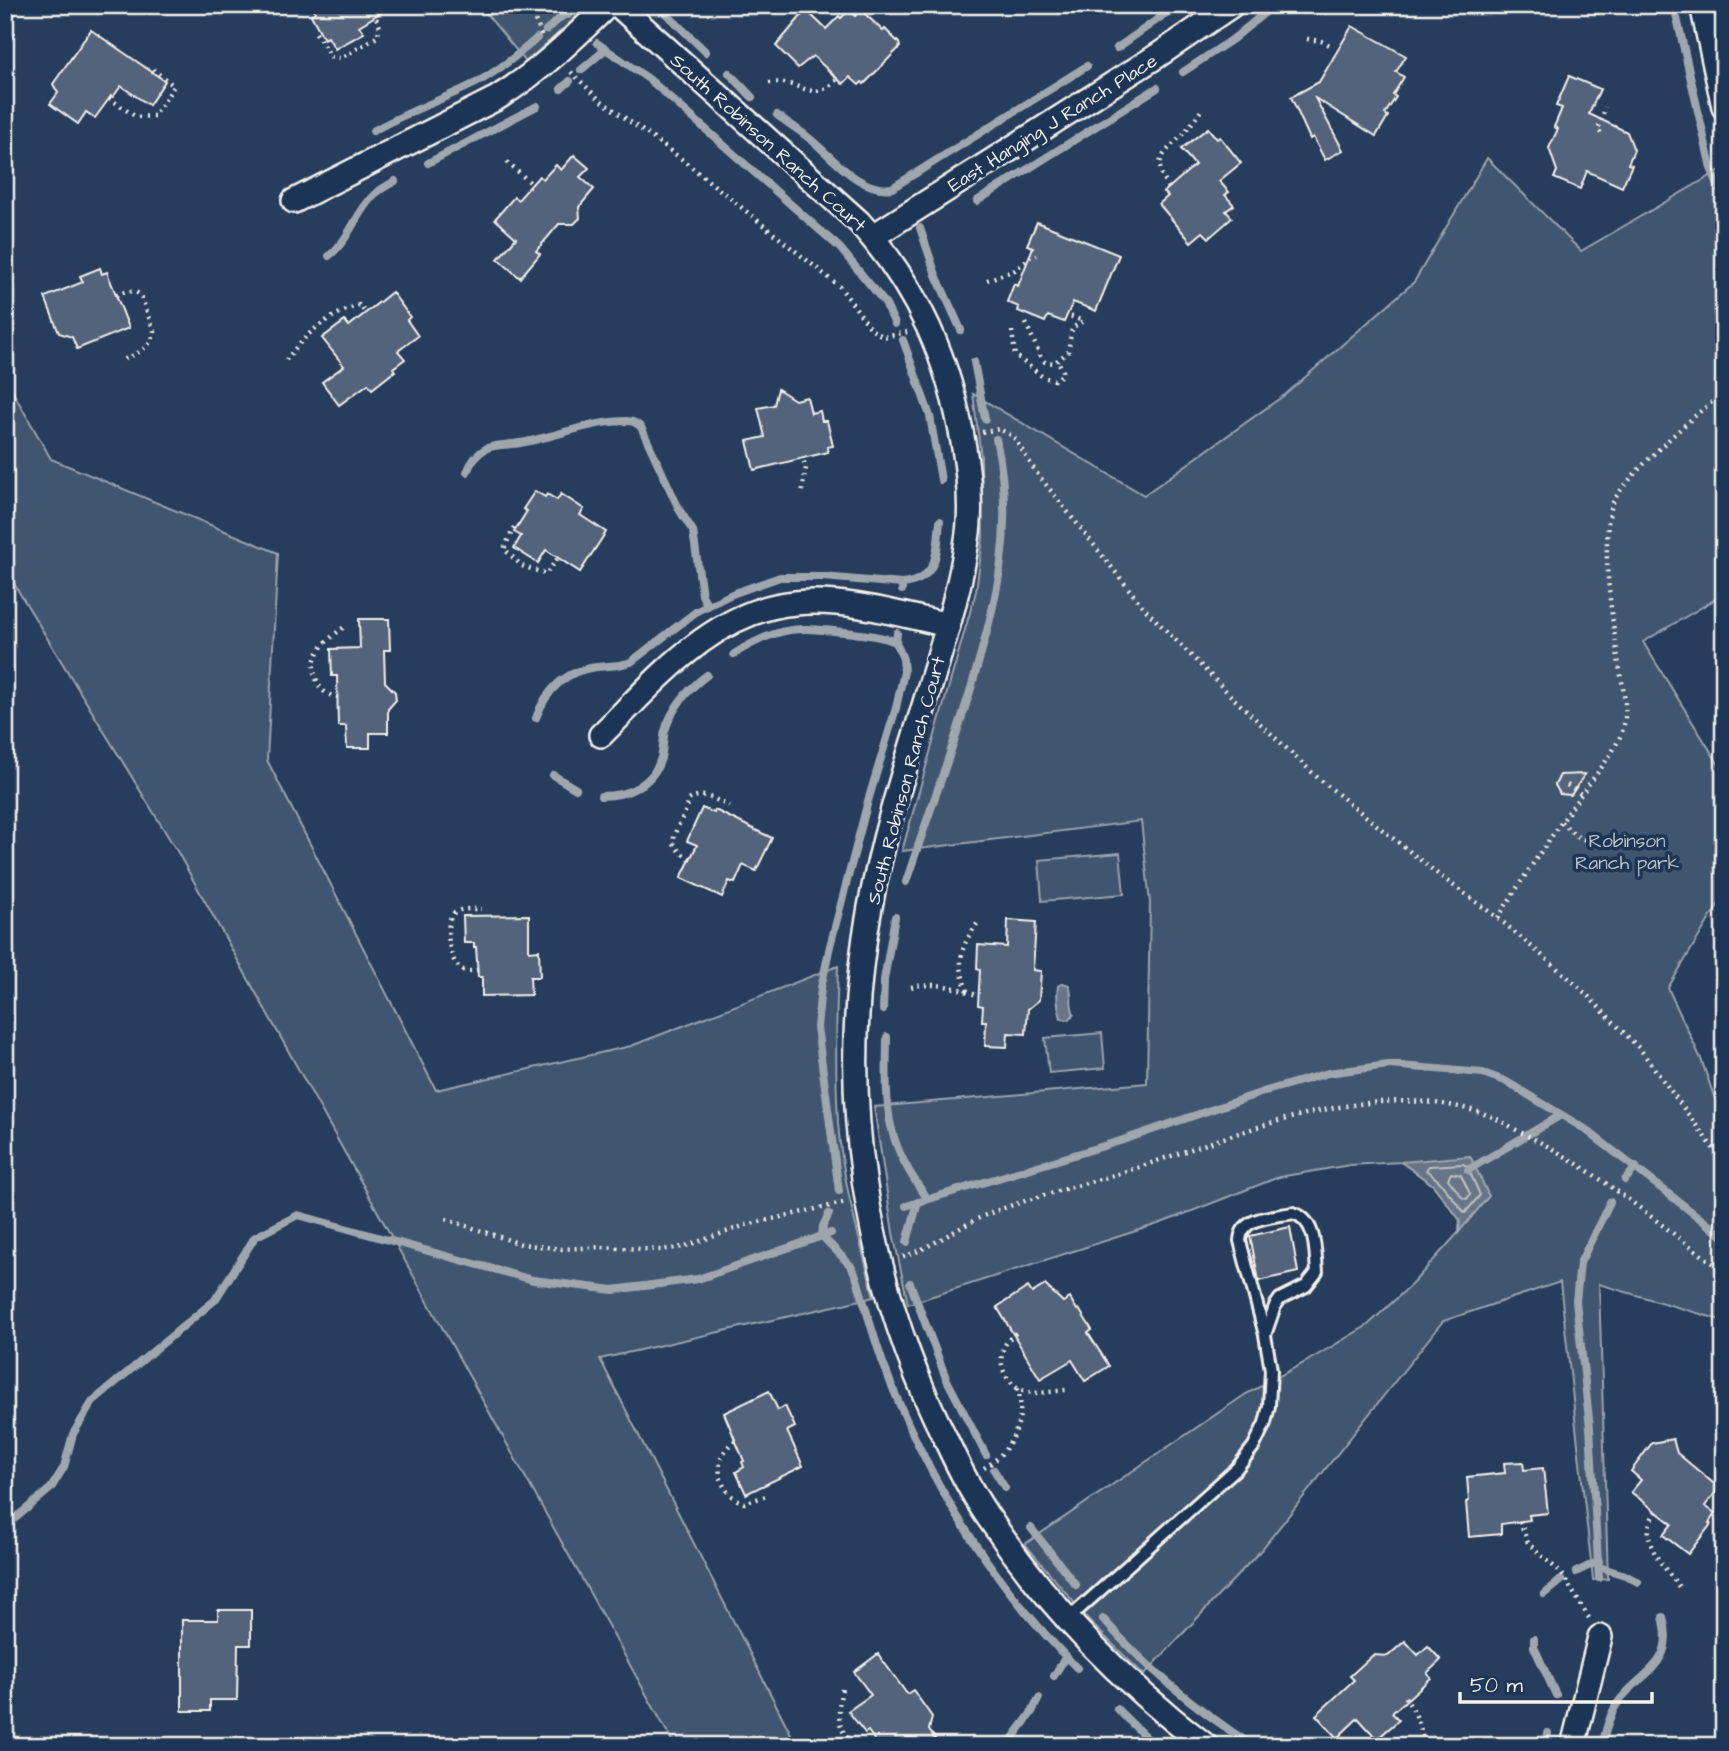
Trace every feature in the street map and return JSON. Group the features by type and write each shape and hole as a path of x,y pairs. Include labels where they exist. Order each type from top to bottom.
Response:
{"street":[{"path":"294,201 514,88 541,68 608,5"},
{"name":"South Robinson Ranch Court","path":"618,5 845,208 872,237 904,280 928,325 953,389 967,467 970,514 963,563 948,625 884,845 864,945 856,1014 855,1078 860,1160 879,1265 901,1340 915,1375 965,1479 1011,1550 1119,1675 1206,1746"},
{"name":"East Hanging J Ranch Place","path":"872,237 1157,56 1232,5"},
{"path":"1702,5 1724,107"},
{"path":"601,734 705,638 752,612 787,604 821,602 887,611 948,625"},
{"path":"1573,1746 1600,1637"}],"lane":[{"path":"1068,1619 1237,1468 1250,1452 1265,1423 1271,1370 1240,1234 1247,1224 1254,1221 1293,1213 1299,1215 1310,1228 1317,1272 1306,1286 1280,1298 1265,1335"}],"path":[{"path":"521,5 535,20 547,45"},
{"path":"316,33 331,57 341,58 377,37 380,27 375,15"},
{"path":"1307,39 1321,41 1332,47"},
{"path":"565,66 600,100 680,157 840,287 872,330 884,337 928,325"},
{"path":"109,98 136,117 154,116 174,86 150,67"},
{"path":"769,83 788,81 810,91 818,91 837,79"},
{"path":"1601,133 1598,130 1605,107"},
{"path":"1169,188 1159,167 1162,153 1185,132 1203,108"},
{"path":"507,162 532,184"},
{"path":"988,280 1015,270 1030,257 1037,256"},
{"path":"116,295 128,291 137,292 154,331 154,337 147,347 121,361"},
{"path":"286,360 311,330 328,318 359,304 365,312"},
{"path":"1026,324 1041,358 1045,362 1055,363 1068,352 1072,328 1083,321 1067,315"},
{"path":"1012,331 1019,360 1043,377 1054,380 1062,375 1058,361"},
{"path":"1498,918 1611,752 1622,731 1624,697 1611,605 1608,547 1612,504 1632,477 1698,413 1724,393"},
{"path":"962,435 999,429 1013,436 1036,472 1124,586 1230,695 1354,809 1498,918 1556,966 1640,1049 1724,1163"},
{"path":"802,491 806,468 803,458"},
{"path":"514,527 504,549 522,566 546,575 558,558"},
{"path":"338,697 324,692 318,685 313,667 318,650 344,628"},
{"path":"1567,785 1581,794"},
{"path":"690,859 673,844 675,832 684,817 689,800 698,795 707,796 729,806"},
{"path":"1561,822 1578,837 1599,845"},
{"path":"478,970 463,971 458,967 451,951 448,926 452,915 458,911 481,909"},
{"path":"967,991 962,978 960,953 965,940 979,920"},
{"path":"911,987 928,983 979,996"},
{"path":"879,1265 913,1254 952,1231 989,1214 1253,1129 1328,1109 1397,1101 1431,1103 1491,1116 1550,1146 1615,1189 1724,1271"},
{"path":"446,1219 520,1244 562,1250 612,1247 661,1250 683,1247 746,1225 867,1198"},
{"path":"1016,1333 1007,1340 1001,1352 1003,1369 1017,1387 1022,1391 1034,1393 1066,1390"},
{"path":"965,1479 999,1459 1005,1452 1021,1415 1017,1387"},
{"path":"735,1441 727,1446 720,1457 724,1485 732,1497 744,1503 766,1496"},
{"path":"1656,1511 1648,1522 1648,1538 1679,1587"},
{"path":"1520,1521 1528,1543 1562,1574 1600,1637"},
{"path":"842,1689 839,1725 845,1737 856,1746"},
{"path":"1405,1697 1415,1713 1426,1745"}],"green space":[{"path":"479,5 581,5 572,21 526,62"},
{"name":"Robinson Ranch park","path":"1487,158 1581,251 1724,168 1724,594 1643,642 1724,773 1724,895 1668,988 1701,1059 1724,1125 1724,1321 1599,1284 1608,1579 1593,1580 1560,1282 1443,1321 1262,1549 1144,1675 1092,1624 1025,1544 1246,1394 1368,1325 1412,1284 1459,1232 1460,1220 1433,1185 1401,1162 1350,1165 1279,1177 1161,1223 908,1304 893,1233 874,1107 1147,1083 1150,903 1141,821 902,851 976,591 983,538 981,457 973,394 1144,495 1286,394 1414,282"},
{"path":"5,378 51,459 278,553 267,760 436,1090 631,1046 838,966 836,1064 840,1144 852,1210 874,1297 600,1359 797,1746 675,1746 177,851 5,569"},
{"path":"1120,853 1124,894 1042,901 1039,860"},
{"path":"1102,1033 1105,1068 1049,1073 1045,1038"}],"water":[{"path":"1063,983 1069,985 1071,992 1074,1014 1069,1020 1061,1018 1058,1006 1058,986"},
{"path":"1470,1156 1489,1196 1459,1232 1460,1220 1433,1185 1401,1162"}],"building":[{"path":"311,5 393,5 359,26 364,33 335,49 328,37 324,39 311,15 315,12"},
{"path":"806,10 826,29 849,10 855,16 861,10 883,31 885,29 900,47 864,84 862,82 859,85 850,77 843,84 813,56 798,68 776,46"},
{"path":"1352,26 1406,56 1396,72 1404,77 1385,114 1388,116 1376,136 1315,98 1343,150 1325,160 1313,137 1310,139 1291,97 1319,82"},
{"path":"91,30 165,81 149,105 121,86 95,118 86,112 78,124 50,104 58,93 53,84"},
{"path":"1569,76 1600,89 1589,114 1627,132 1634,150 1628,164 1632,165 1622,187 1587,171 1580,189 1554,178 1557,171 1549,148 1558,129 1554,127 1562,108 1556,106"},
{"path":"1208,128 1217,139 1220,137 1241,163 1219,181 1229,192 1225,195 1234,205 1226,211 1232,218 1209,238 1203,232 1191,242 1159,204 1168,196 1164,192 1195,165 1181,149"},
{"path":"574,155 589,168 580,177 594,189 579,207 580,218 574,224 559,224 536,251 540,254 520,278 498,259 516,238 495,219 514,197 518,200 539,176 543,179 556,165 561,170"},
{"path":"1037,222 1119,255 1096,311 1073,302 1064,322 1048,316 1045,322 1018,311 1019,307 1007,302 1014,284 1018,286 1033,247 1027,245"},
{"path":"100,268 102,274 107,272 129,328 77,349 72,337 59,333 45,297 83,282 80,276"},
{"path":"392,292 410,317 407,320 418,336 398,351 405,359 393,368 395,371 372,389 368,384 339,405 322,382 344,366 322,338 345,321 349,326"},
{"path":"778,389 795,400 807,397 811,413 820,411 822,421 827,421 833,446 827,447 828,452 754,470 747,441 765,437 758,408 774,405"},
{"path":"535,491 557,500 561,494 584,509 580,515 606,532 580,572 546,550 538,563 514,548 521,536 514,532 527,511 523,509"},
{"path":"359,619 389,619 390,650 384,650 385,682 395,692 396,700 388,709 388,733 370,733 370,748 347,748 346,726 338,726 337,676 332,676 331,649 360,648"},
{"path":"1585,774 1571,795 1560,794 1555,785 1560,775"},
{"path":"702,808 714,813 715,810 772,838 756,871 743,865 735,883 729,881 722,897 681,878 697,845 687,841"},
{"path":"529,915 529,951 539,950 540,977 530,977 531,995 482,996 482,977 478,977 476,947 474,943 464,943 463,916"},
{"path":"1008,920 1036,922 1033,970 1041,971 1039,1000 1028,1009 1026,1034 1008,1033 1007,1047 985,1046 986,1021 982,1021 983,1006 978,1005 978,945 1007,947"},
{"path":"1290,1227 1298,1272 1259,1281 1250,1236"},
{"path":"1045,1285 1063,1302 1070,1298 1077,1310 1079,1309 1092,1330 1088,1333 1109,1366 1085,1381 1072,1360 1040,1379 997,1307 1028,1287 1032,1293"},
{"path":"769,1391 778,1410 785,1406 795,1427 787,1431 803,1466 746,1494 736,1472 744,1467 744,1461 724,1413"},
{"path":"1673,1439 1677,1453 1719,1488 1705,1506 1715,1513 1709,1523 1711,1524 1688,1554 1663,1535 1672,1524 1631,1492 1641,1480 1631,1471 1652,1443"},
{"path":"1523,1462 1524,1470 1543,1468 1548,1513 1529,1515 1530,1520 1501,1524 1501,1534 1469,1537 1467,1477 1505,1473 1504,1463"},
{"path":"218,1610 251,1610 251,1645 238,1645 237,1700 210,1700 210,1711 182,1711 182,1620 218,1620"},
{"path":"1405,1641 1418,1655 1428,1646 1441,1660 1427,1673 1431,1678 1392,1713 1399,1720 1377,1739 1358,1718 1337,1738 1316,1715 1354,1680 1350,1676 1373,1655 1388,1656"},
{"path":"878,1654 907,1694 913,1690 932,1717 929,1730 940,1746 879,1746 848,1711 871,1695 854,1672"}],"waterway":[{"path":"657,5 706,52"},
{"path":"1117,48 1178,5"},
{"path":"1183,72 1233,39 1274,5"},
{"path":"1674,5 1711,168 1724,200"},
{"path":"546,30 564,15 568,15"},
{"path":"373,131 476,83 537,38"},
{"path":"597,43 650,80 840,248 885,303 895,324"},
{"path":"581,70 606,49"},
{"path":"777,115 858,179 868,185 892,188 1087,66"},
{"path":"729,73 752,97"},
{"path":"561,89 570,81"},
{"path":"977,201 1157,88"},
{"path":"428,163 537,106"},
{"path":"329,256 342,243 372,197 395,181"},
{"path":"920,228 936,275 961,330"},
{"path":"903,340 930,416 941,480"},
{"path":"974,362 985,419"},
{"path":"467,472 477,455 491,447 520,443 587,426 627,421 636,423 641,427 680,511 693,531 702,595 708,606"},
{"path":"906,882 972,685 996,593 1004,533 1002,472 996,439"},
{"path":"902,590 902,584 923,577 934,562 940,521"},
{"path":"536,718 545,699 567,677 586,669 631,662 697,611 732,594 780,577 824,577 902,584"},
{"path":"734,654 765,637 804,629 853,633 896,642"},
{"path":"839,1191 817,1027 821,988 904,672 903,659 896,642 897,633"},
{"path":"601,796 629,791 652,775 661,758 665,731 672,714 687,693 707,675"},
{"path":"553,775 576,789"},
{"path":"883,1010 884,980 895,917"},
{"path":"887,1037 890,1122 902,1159 928,1199"},
{"path":"906,1206 1120,1141 1266,1091 1328,1073 1389,1065 1483,1073 1505,1081 1585,1129 1724,1237"},
{"path":"1468,1170 1561,1115"},
{"path":"1625,1180 1636,1167"},
{"path":"907,1242 918,1202"},
{"path":"1599,1578 1590,1428 1576,1301 1580,1263 1610,1202"},
{"path":"829,1214 822,1236 851,1266 856,1276 883,1363 919,1447 989,1564 1016,1600 1077,1668"},
{"path":"5,1527 51,1488 64,1467 73,1434 93,1401 215,1300 255,1237 298,1215 533,1280 613,1290 698,1279 831,1233"},
{"path":"910,1283 946,1378 986,1455"},
{"path":"994,1470 1005,1488"},
{"path":"1031,1528 1076,1585"},
{"path":"1576,1572 1599,1561"},
{"path":"1599,1567 1638,1582"},
{"path":"1544,1594 1561,1580"},
{"path":"1602,1746 1617,1704 1660,1659 1665,1648 1663,1617"},
{"path":"1103,1619 1137,1655 1174,1688 1253,1746"},
{"path":"1534,1639 1534,1647 1556,1695"},
{"path":"1054,1676 1066,1656"},
{"path":"1007,1746 1039,1698"},
{"path":"1117,1709 1155,1746"},
{"path":"1546,1746 1548,1733"}]}
